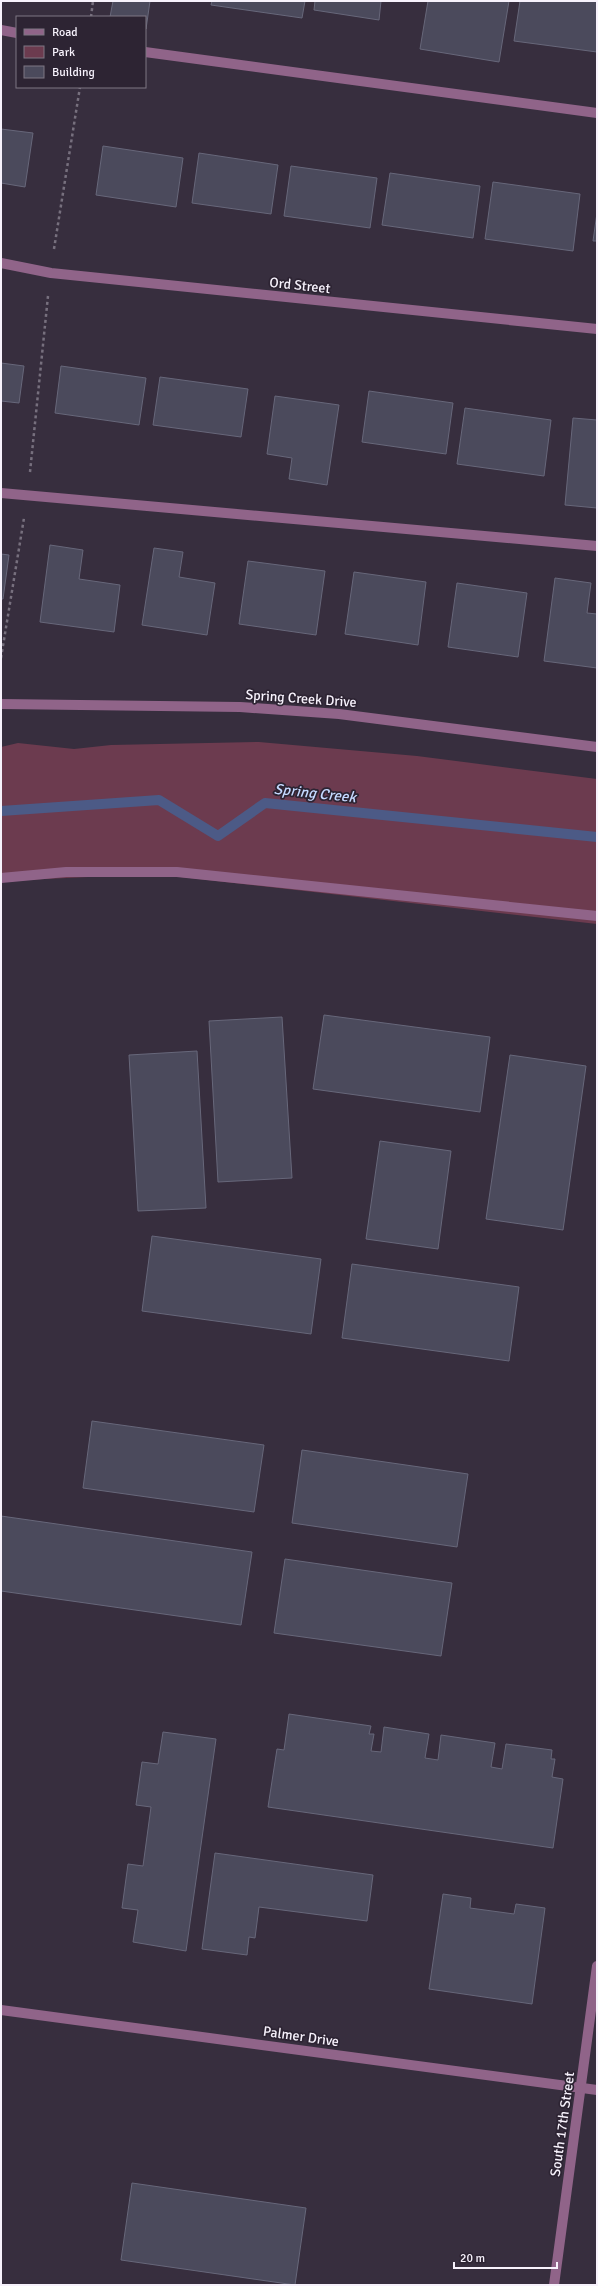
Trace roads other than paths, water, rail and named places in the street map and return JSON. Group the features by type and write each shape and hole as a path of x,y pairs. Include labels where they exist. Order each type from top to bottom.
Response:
{"street":[{"path":"1,30 16,33"},
{"path":"146,52 597,113"},
{"name":"Ord Street","path":"1,264 51,273 597,329"},
{"path":"1,493 597,546"},
{"name":"Spring Creek Drive","path":"1,704 20,706 240,707 339,714 597,747"},
{"path":"1,878 66,872 177,872 597,916"},
{"name":"South 17th Street","path":"554,2285 597,1966"},
{"name":"Palmer Drive","path":"1,2010 597,2090"}],"waterway":[{"name":"Spring Creek","path":"1,811 159,800 218,836 265,803 597,837"}]}
